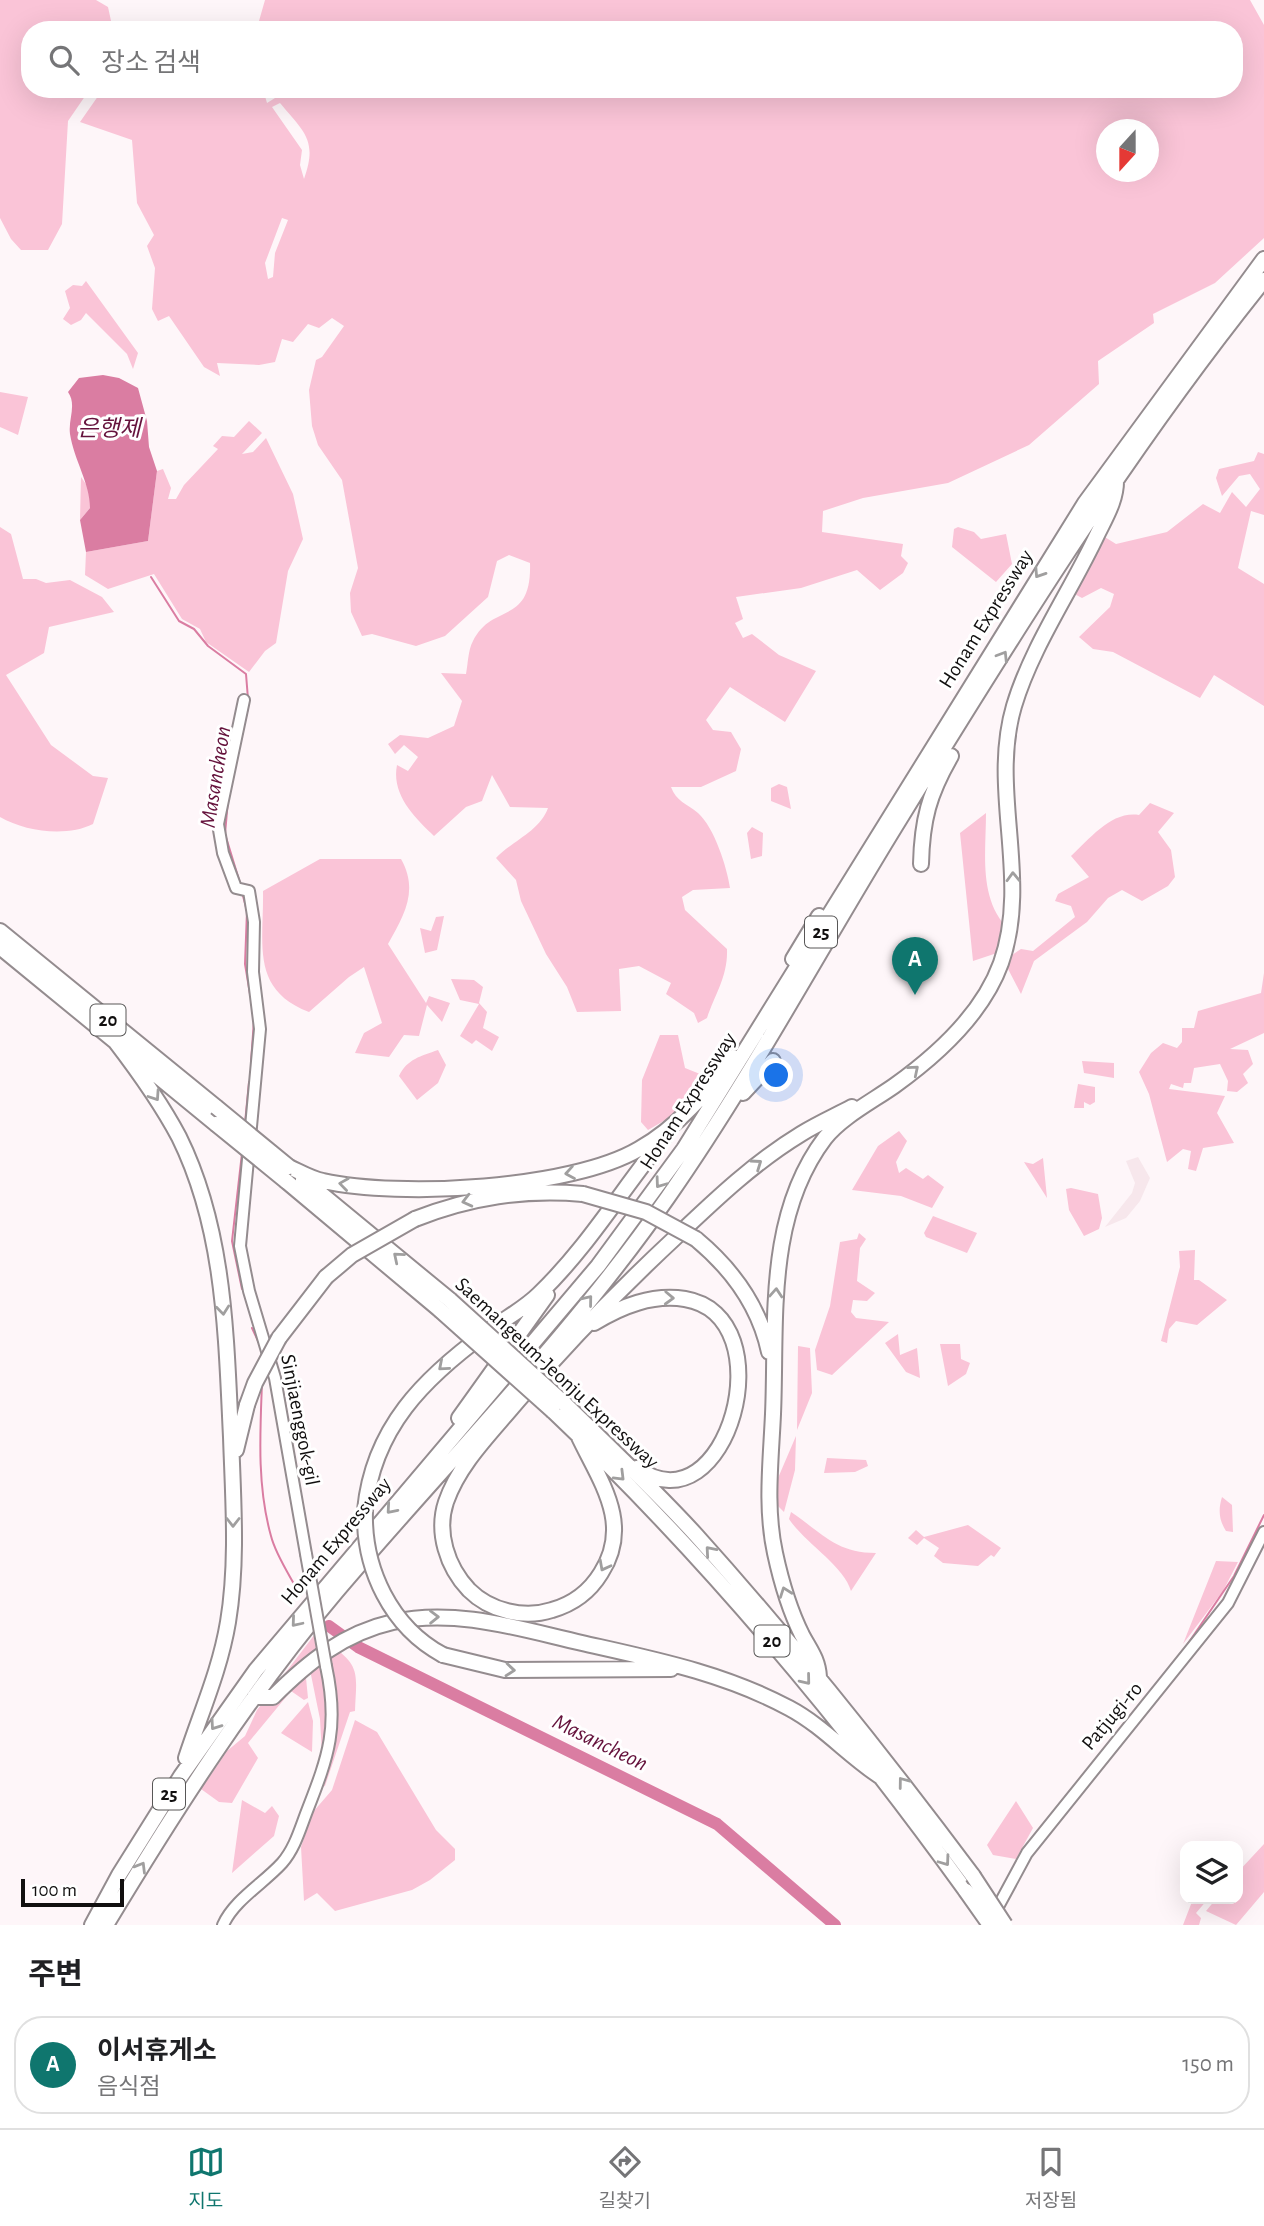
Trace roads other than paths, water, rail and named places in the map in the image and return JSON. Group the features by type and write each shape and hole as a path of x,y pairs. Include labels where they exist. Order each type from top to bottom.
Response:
{"highway":[{"name":"Honam Expressway","path":"92,1925 119,1875 181,1776 262,1674 335,1574 598,1266 684,1149 815,942 894,807 1084,503 1264,259"},
{"name":"Honam Expressway","path":"106,1925 195,1779 254,1697 262,1674 574,1318 670,1194 1116,477 1264,280"},
{"path":"819,1677 818,1661 803,1636 781,1581 774,1547 769,1484 776,1288 782,1241 805,1170 827,1136 915,1071 960,1026 990,987 1000,966 1013,916 1006,762 1013,708 1030,667 1117,493 1116,477"},
{"path":"921,864 922,830 932,789 967,726 978,696"},
{"path":"408,1490 570,1262 674,1124 736,1054 840,882 894,807"},
{"name":"Saemangeum-Jeonju Expressway","path":"0,931 216,1107 287,1174 445,1305 559,1408 611,1449 694,1533 819,1677 885,1758 973,1876 1005,1925"},
{"name":"Saemangeum-Jeonju Expressway","path":"0,947 216,1124 287,1174"},
{"path":"115,1041 164,1110 192,1168 204,1202 222,1300 233,1483 228,1620 211,1692 181,1776"},
{"path":"670,1194 696,1163 749,1084 773,1061"},
{"path":"402,1517 470,1458 565,1345 626,1283 748,1171 801,1133 894,1086"},
{"path":"287,1174 372,1188 451,1188 516,1181 607,1164 636,1151 674,1124"},
{"path":"233,1483 237,1444 255,1383 279,1338 326,1277 352,1255 415,1219 443,1207 500,1195 527,1192 583,1194 646,1212 696,1239 729,1271 748,1297 762,1326 774,1374"},
{"path":"570,1262 537,1296 460,1352 411,1396 382,1443 369,1478 365,1510 371,1557 388,1602 411,1632 443,1655 486,1668 515,1671 691,1668"},
{"path":"565,1345 616,1311 655,1298 693,1300 717,1314 727,1329 735,1348 738,1391 728,1433 717,1452 703,1466 676,1479 646,1474 611,1449"},
{"name":"Saemangeum-Jeonju Expressway","path":"559,1408 578,1435 733,1596 887,1781 990,1925"},
{"path":"470,1458 450,1493 443,1517 444,1545 452,1566 464,1585 488,1604 520,1614 549,1612 571,1603 590,1588 606,1566 615,1536 614,1513 605,1485 578,1435"},
{"path":"254,1697 273,1697 319,1663 339,1642 367,1629 419,1617 478,1620 691,1668 731,1681 790,1709 887,1781"}],"street":[{"name":"Sinjiaenggok-gil","path":"223,1925 233,1909 282,1863 292,1849 329,1754 332,1721 319,1663 306,1554 275,1378 248,1291 240,1246 260,1029 253,972 254,922 249,891 236,888 223,853 218,824 244,700"},
{"name":"Patjugi-ro","path":"990,1925 1001,1897 1027,1853 1227,1603 1264,1532"}],"water":[{"name":"은행제","path":"103,375 119,378 138,388 147,421 149,447 157,471 148,541 86,552 80,520 90,508 89,499 70,434 72,402 68,392 79,378"}],"waterway":[{"name":"Masancheon","path":"151,577 179,621 194,629 208,646 246,674 248,699"},
{"name":"Masancheon","path":"239,747 248,708"},
{"name":"Masancheon","path":"228,800 225,834 240,883"},
{"name":"Masancheon","path":"243,896 247,911 245,964 250,994"},
{"name":"Masancheon","path":"251,1062 254,1020"},
{"name":"Masancheon","path":"245,1123 249,1082"},
{"name":"Masancheon","path":"242,1153 232,1241 242,1289"},
{"name":"Masancheon","path":"252,1328 259,1343"},
{"name":"Masancheon","path":"262,1383 260,1460 263,1498 276,1551 300,1595"},
{"path":"1187,1645 1234,1576 1264,1515"},
{"name":"Masancheon","path":"329,1626 358,1647 717,1824 835,1925"}],"place":[{"name":"이서휴게소","path":"915,995"}]}
